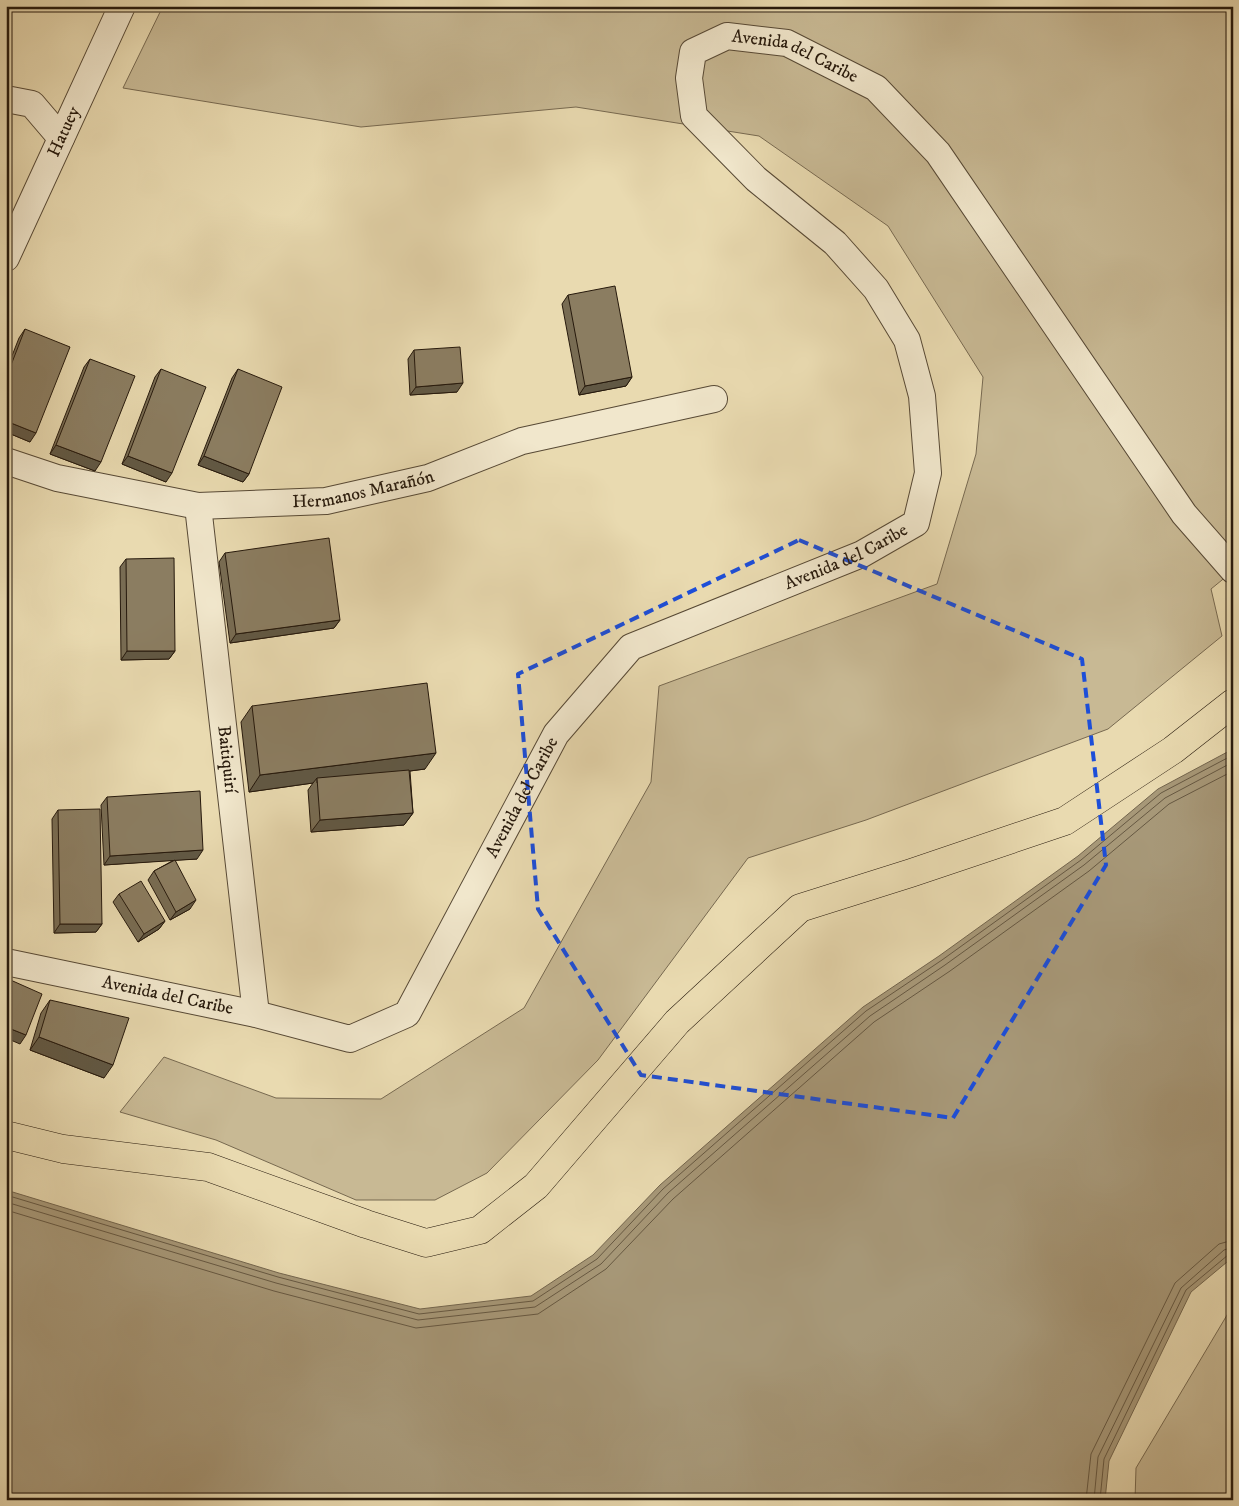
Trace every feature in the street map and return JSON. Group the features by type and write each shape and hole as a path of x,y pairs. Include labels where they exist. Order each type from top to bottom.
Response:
{"main road":[{"path":"6,1135 63,1149 208,1167 426,1243 480,1230 536,1186 676,1022 800,908 1065,822 1173,750 1233,703"}],"street":[{"name":"Hatuey","path":"6,258 122,6"},
{"name":"Avenida del Caribe","path":"6,962 256,1014 350,1039 407,1014 556,734 631,647 862,554 916,523 928,473 922,396 907,340 876,289 835,243 756,179 694,116 689,78 693,52 726,36 787,43 876,88 924,138 938,153 1184,514 1233,570"},
{"path":"6,99 32,104 61,138"},
{"name":"Hermanos Marañón","path":"6,461 57,478 198,506 326,501 428,478 522,441 714,399"},
{"name":"Baitiquirí","path":"198,506 256,1014"}],"highlighted area":[{"path":"799,540 1082,659 1106,865 953,1118 641,1075 538,909 518,674"}],"shaded area":[{"path":"163,6 1233,6 1233,571 1211,589 1222,636 1108,729 866,820 748,858 598,1060 487,1173 435,1200 356,1200 216,1140 120,1112 164,1057 276,1098 381,1099 524,1008 651,782 659,686 937,584 976,454 983,377 888,226 759,136 576,107 361,127 123,88"},
{"path":"1233,1305 1233,1500 1135,1500 1136,1468"}],"water":[{"path":"1233,749 1233,1257 1191,1292 1109,1461 1105,1500 6,1500 6,1190 279,1273 420,1309 531,1296 593,1255 660,1185 863,1007 939,956 1078,856 1158,789"}],"building":[{"path":"615,286 632,377 585,386 568,295"},
{"path":"25,329 70,347 36,433 6,421 6,378"},
{"path":"460,347 463,383 416,387 414,350"},
{"path":"90,359 135,376 101,462 56,445"},
{"path":"161,369 206,387 172,473 128,456"},
{"path":"238,369 282,387 249,474 204,456"},
{"path":"329,538 340,620 236,634 225,553"},
{"path":"174,558 175,651 127,651 126,559"},
{"path":"427,683 436,753 260,775 252,706"},
{"path":"409,770 413,813 320,820 317,778"},
{"path":"200,791 203,850 110,856 107,797"},
{"path":"100,809 102,924 60,924 58,810"},
{"path":"175,860 196,900 176,912 154,871"},
{"path":"141,881 165,921 144,934 119,894"},
{"path":"6,978 42,994 26,1035 6,1027"},
{"path":"50,1000 129,1018 113,1065 39,1037"}]}
